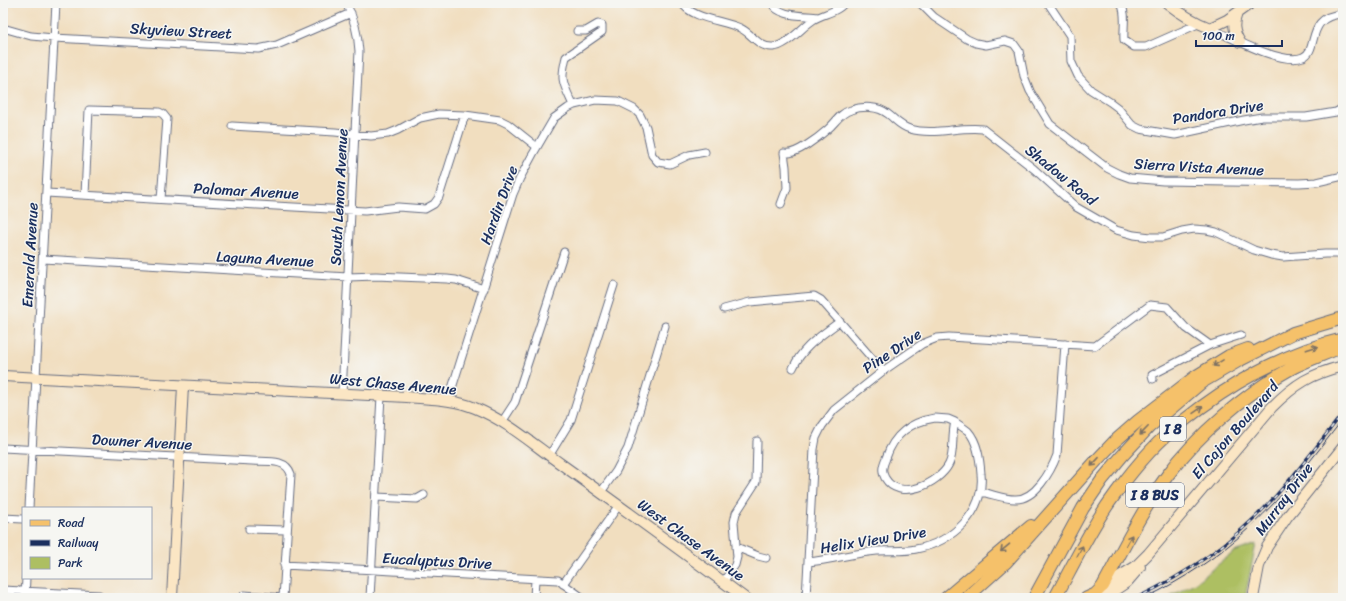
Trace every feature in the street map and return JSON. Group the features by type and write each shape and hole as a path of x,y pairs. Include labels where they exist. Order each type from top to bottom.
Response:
{"highway":[{"name":"I 8","path":"1034,597 1083,508 1102,480 1149,427 1202,382 1238,361 1293,333 1343,318"},
{"path":"966,598 1006,562 1114,442 1144,416 1195,377 1229,356 1293,333"},
{"name":"I 8","path":"1055,598 1099,517 1115,494 1148,454 1181,422 1224,392 1276,363 1307,350 1343,339"},
{"name":"I 8 BUS","path":"1103,592 1145,509 1179,460 1196,441 1244,399 1270,382 1291,369 1343,346"},
{"path":"946,598 1056,505"}],"main road":[{"path":"1167,3 1180,14 1198,24 1210,28 1227,20 1251,3"},
{"path":"1237,13 1234,21 1234,29 1240,42"},
{"name":"El Cajon Boulevard","path":"1086,598 1103,592 1135,567 1148,554 1286,393 1304,380 1322,371 1343,366"},
{"name":"West Chase Avenue","path":"3,376 381,396 448,401 475,408 502,422 619,505 745,598"},
{"path":"172,598 178,457 183,386"},
{"name":"Murray Drive","path":"1253,598 1259,566 1267,547 1287,517 1343,447"}],"street":[{"name":"Emerald Avenue","path":"30,507 56,3"},
{"name":"South Lemon Avenue","path":"342,394 359,51 359,40 351,13 346,3"},
{"path":"682,3 689,11 739,28 765,46 774,47 783,44 796,35 804,26 818,17 837,9 844,3"},
{"path":"772,3 776,9 781,12 818,17"},
{"name":"Sierra Vista Avenue","path":"920,3 934,17 966,39 976,43 986,44 1005,41 1014,44 1019,51 1024,76 1030,91 1050,124 1107,168 1119,174 1130,178 1163,181 1299,184 1317,182 1343,176"},
{"name":"Pandora Drive","path":"1048,3 1070,36 1072,61 1078,76 1090,90 1118,108 1132,125 1140,129 1175,135 1262,117 1306,117 1336,112 1343,108"},
{"path":"1121,3 1124,8 1124,40 1134,47 1146,47 1198,24"},
{"name":"Skyview Street","path":"3,28 31,36 54,38 258,49 277,45 351,13"},
{"path":"1210,28 1240,42 1279,57 1289,59 1300,58 1305,57 1308,53 1315,29 1318,25 1327,18 1343,14"},
{"path":"573,105 562,81 562,71 566,57 602,32 603,28 602,25 598,24 586,31 577,31"},
{"name":"Hardin Drive","path":"448,401 513,194 520,178 554,118 573,105 595,100 618,100 631,106 640,115 646,128 652,155 658,162 670,164 688,155 705,152"},
{"name":"Shadow Road","path":"781,204 787,188 784,153 787,154 795,152 828,128 843,113 866,107 876,108 889,114 901,126 912,130 927,132 974,128 983,129 1034,169 1076,207 1116,230 1134,236 1162,237 1194,229 1207,230 1221,234 1254,250 1271,255 1283,257 1343,254"},
{"path":"85,195 90,110 159,112 167,119 161,200"},
{"path":"232,126 371,136 388,134 420,118 439,114 465,115 500,120 508,124 537,147"},
{"name":"Palomar Avenue","path":"46,194 365,211 398,207 425,209 434,204 439,197 465,115"},
{"path":"502,422 515,402 564,252"},
{"name":"Laguna Avenue","path":"42,259 348,277 376,276 447,279 456,280 484,289"},
{"path":"549,456 571,420 614,285"},
{"path":"724,309 750,302 814,296 821,300 883,371"},
{"name":"Pine Drive","path":"806,598 814,449 816,438 822,426 834,410 883,371 922,344 937,338 949,337 1095,346 1150,305 1167,308 1186,328 1210,345"},
{"path":"793,368 798,357 810,344 839,322"},
{"path":"601,492 616,471 628,448 665,326"},
{"path":"1153,379 1152,375 1210,345 1241,335"},
{"path":"981,492 1015,499 1028,496 1034,491 1052,467 1057,455 1065,344"},
{"path":"370,598 381,396"},
{"name":"Helix View Drive","path":"808,562 822,561 877,551 908,551 930,545 945,538 966,521 978,503 981,492 982,482 980,460 975,443 968,431 955,422 941,418 929,419 912,425 897,436 889,449 884,464 883,473 888,481 893,485 901,488 916,489 928,484 940,476 950,461 955,422"},
{"path":"723,582 735,565 737,557 734,522 736,513 756,482 757,441"},
{"name":"Downer Avenue","path":"3,448 280,463 289,468 291,474 286,530"},
{"path":"376,497 417,499 424,495"},
{"path":"564,584 619,505"},
{"path":"3,518 22,519"},
{"path":"244,595 283,598 286,530 249,529"},
{"path":"736,547 766,558"},
{"name":"Eucalyptus Drive","path":"284,566 558,580 583,598"},
{"path":"25,594 26,579"},
{"path":"534,598 535,579"},
{"path":"3,590 25,594 100,597"}],"green space":[{"path":"1256,544 1245,598 1168,598 1196,582 1234,552"}],"tram line":[{"path":"1145,598 1200,567 1238,538 1263,515 1287,489 1343,419"}],"railway":[{"path":"1136,598 1191,568 1241,530 1281,490 1343,413"}]}
